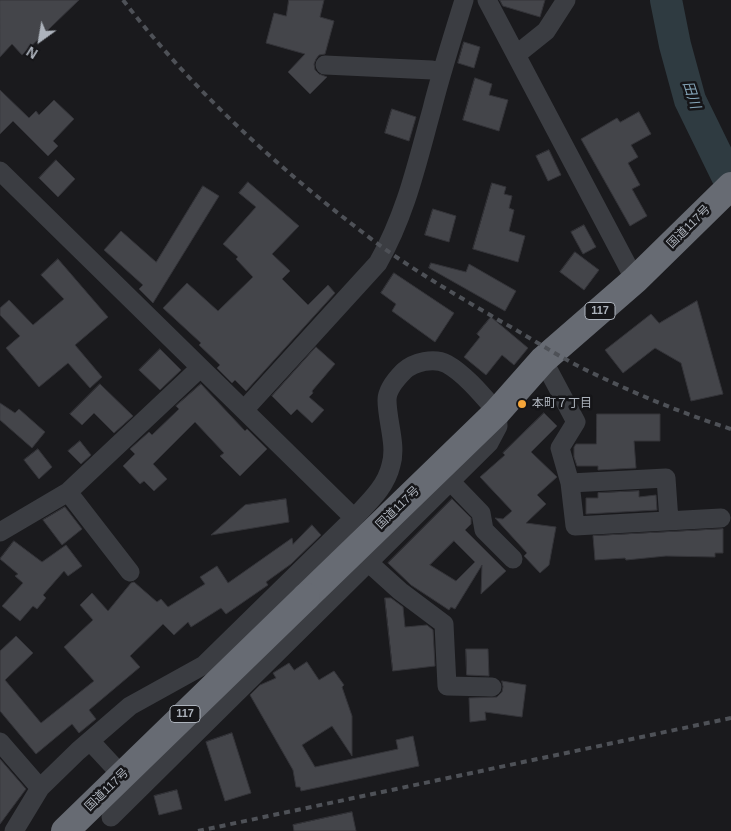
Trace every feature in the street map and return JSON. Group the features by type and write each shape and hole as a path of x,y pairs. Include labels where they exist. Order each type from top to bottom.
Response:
{"highway":[{"name":"国道117号","path":"65,831 497,412 544,360 635,280 731,186"}],"street":[{"path":"244,410 378,263 392,239 407,200 464,0"},
{"path":"487,0 635,280"},
{"path":"516,55 546,31 566,0"},
{"path":"325,65 442,72"},
{"path":"0,171 354,518"},
{"path":"544,360 576,422 560,448 570,483 575,526 721,518"},
{"path":"14,831 40,788 90,741 130,706 204,665 354,518 385,483 392,464 387,398 397,378 410,366 430,361 446,364 469,382 497,412 498,426 489,443 370,563 111,817"},
{"path":"0,532 68,492 200,368"},
{"path":"570,483 666,478 669,521"},
{"path":"451,482 481,513 484,530 513,559"},
{"path":"68,492 130,572"},
{"path":"370,563 400,591 444,624 447,686 492,687"},
{"path":"90,741 137,792"},
{"path":"0,742 40,788"}],"building":[{"path":"0,0 79,0 22,55 12,44 0,57"},
{"path":"289,0 324,0 320,17 334,21 325,54 319,55 314,64 315,70 319,74 327,77 310,94 288,72 305,54 266,43 274,13 286,16"},
{"path":"500,0 545,0 540,17 503,6"},
{"path":"464,42 480,47 474,68 458,63"},
{"path":"475,78 492,84 489,95 508,100 499,131 463,120"},
{"path":"0,90 29,118 36,111 39,115 54,100 74,119 53,141 58,146 48,156 13,121 0,134"},
{"path":"392,109 416,117 409,141 385,133"},
{"path":"639,112 651,134 631,145 638,157 628,163 640,185 632,189 647,216 630,226 581,139 617,118 620,122"},
{"path":"549,150 561,175 548,181 536,156"},
{"path":"56,160 75,179 58,197 39,178"},
{"path":"248,182 299,226 272,254 290,271 282,279 308,305 328,285 335,293 246,391 235,380 232,383 217,368 220,365 199,345 201,343 163,308 187,283 218,311 253,277 236,259 238,257 223,244 256,207 239,193"},
{"path":"492,183 506,187 504,194 512,196 509,208 514,210 509,231 525,236 518,262 473,249"},
{"path":"203,186 219,196 153,303 139,289 143,285 104,250 121,231 156,262"},
{"path":"433,209 456,216 449,242 425,235"},
{"path":"584,225 596,247 583,254 571,232"},
{"path":"575,252 599,270 584,290 560,272"},
{"path":"58,259 108,317 75,345 102,377 90,388 68,363 39,387 6,348 20,336 0,315 0,308 9,300 33,325 64,299 41,275"},
{"path":"431,263 466,272 469,264 516,291 505,311 429,268"},
{"path":"394,273 454,313 435,342 392,311 396,304 381,293"},
{"path":"697,301 723,394 691,401 681,363 655,348 623,373 605,350 651,314 659,323"},
{"path":"491,317 528,348 514,365 502,355 486,375 464,357 480,337 477,334"},
{"path":"316,347 335,364 309,397 324,410 312,423 297,409 291,415 272,396"},
{"path":"160,349 181,370 160,390 139,370"},
{"path":"100,384 133,416 114,433 94,413 82,425 70,414"},
{"path":"201,384 245,431 247,429 267,449 240,476 220,456 224,453 195,422 153,464 167,479 154,491 144,481 140,484 123,466 135,454 130,449 149,432 152,435 179,409 176,406"},
{"path":"0,403 15,413 19,409 45,432 32,448 0,420"},
{"path":"544,413 557,426 531,452 557,477 537,495 546,504 526,523 556,527 549,565 540,573 524,556 527,553 495,518 503,519 512,511 480,477 505,455 503,453"},
{"path":"597,414 660,414 660,441 634,441 636,468 598,470 598,466 577,466 574,457 574,447 576,444 596,444"},
{"path":"80,441 91,455 81,464 68,451"},
{"path":"38,449 52,467 39,479 24,460"},
{"path":"639,491 639,497 656,495 657,510 586,514 586,498 598,498 598,493"},
{"path":"286,499 289,522 211,535 245,505"},
{"path":"452,499 471,518 471,524 465,530 506,571 481,594 482,565 455,609 451,607 449,610 411,585 388,563","holes":["454,541 475,562 456,581 430,565"]},
{"path":"65,507 82,529 62,545 43,520"},
{"path":"312,525 321,535 291,564 266,582 268,585 226,614 221,608 191,627 188,622 174,635 163,624 130,656 140,667 89,710 96,719 79,733 72,724 36,754 0,711 0,651 16,636 33,653 5,680 41,723 94,681 64,647 93,620 80,605 92,593 108,611 131,583 134,582 157,602 161,599 168,607 205,584 200,577 217,566 228,583 292,538 293,544"},
{"path":"723,529 723,553 715,553 715,557 666,556 626,560 625,558 595,560 593,536"},
{"path":"14,541 42,562 66,545 82,566 68,576 64,571 43,595 46,598 37,609 33,606 20,621 2,606 23,583 15,576 18,574 0,559"},
{"path":"385,598 391,598 403,607 405,627 427,625 433,630 435,666 393,671"},
{"path":"466,649 488,649 489,676 467,675"},
{"path":"307,662 319,680 334,671 344,685 342,687 352,716 352,756 332,726 302,745 315,767 398,749 396,740 413,736 419,766 301,791 300,787 296,787 293,770 250,695 260,685 276,678 273,673 289,663 294,670"},
{"path":"502,681 526,685 522,717 485,712 486,720 470,722 469,698 497,697 502,692"},
{"path":"232,733 251,793 225,801 206,742"},
{"path":"0,759 26,789 0,824"},
{"path":"177,790 182,809 159,815 154,796"},
{"path":"352,812 356,831 294,831 293,825"}],"waterway":[{"name":"田川","path":"666,0 675,45 690,100 731,184"}],"railway":[{"path":"123,0 179,67 240,129 306,187 389,252 453,293 584,369 656,402 731,429"},
{"path":"198,831 731,718"}],"place":[{"name":"本町７丁目","path":"522,404"}]}
